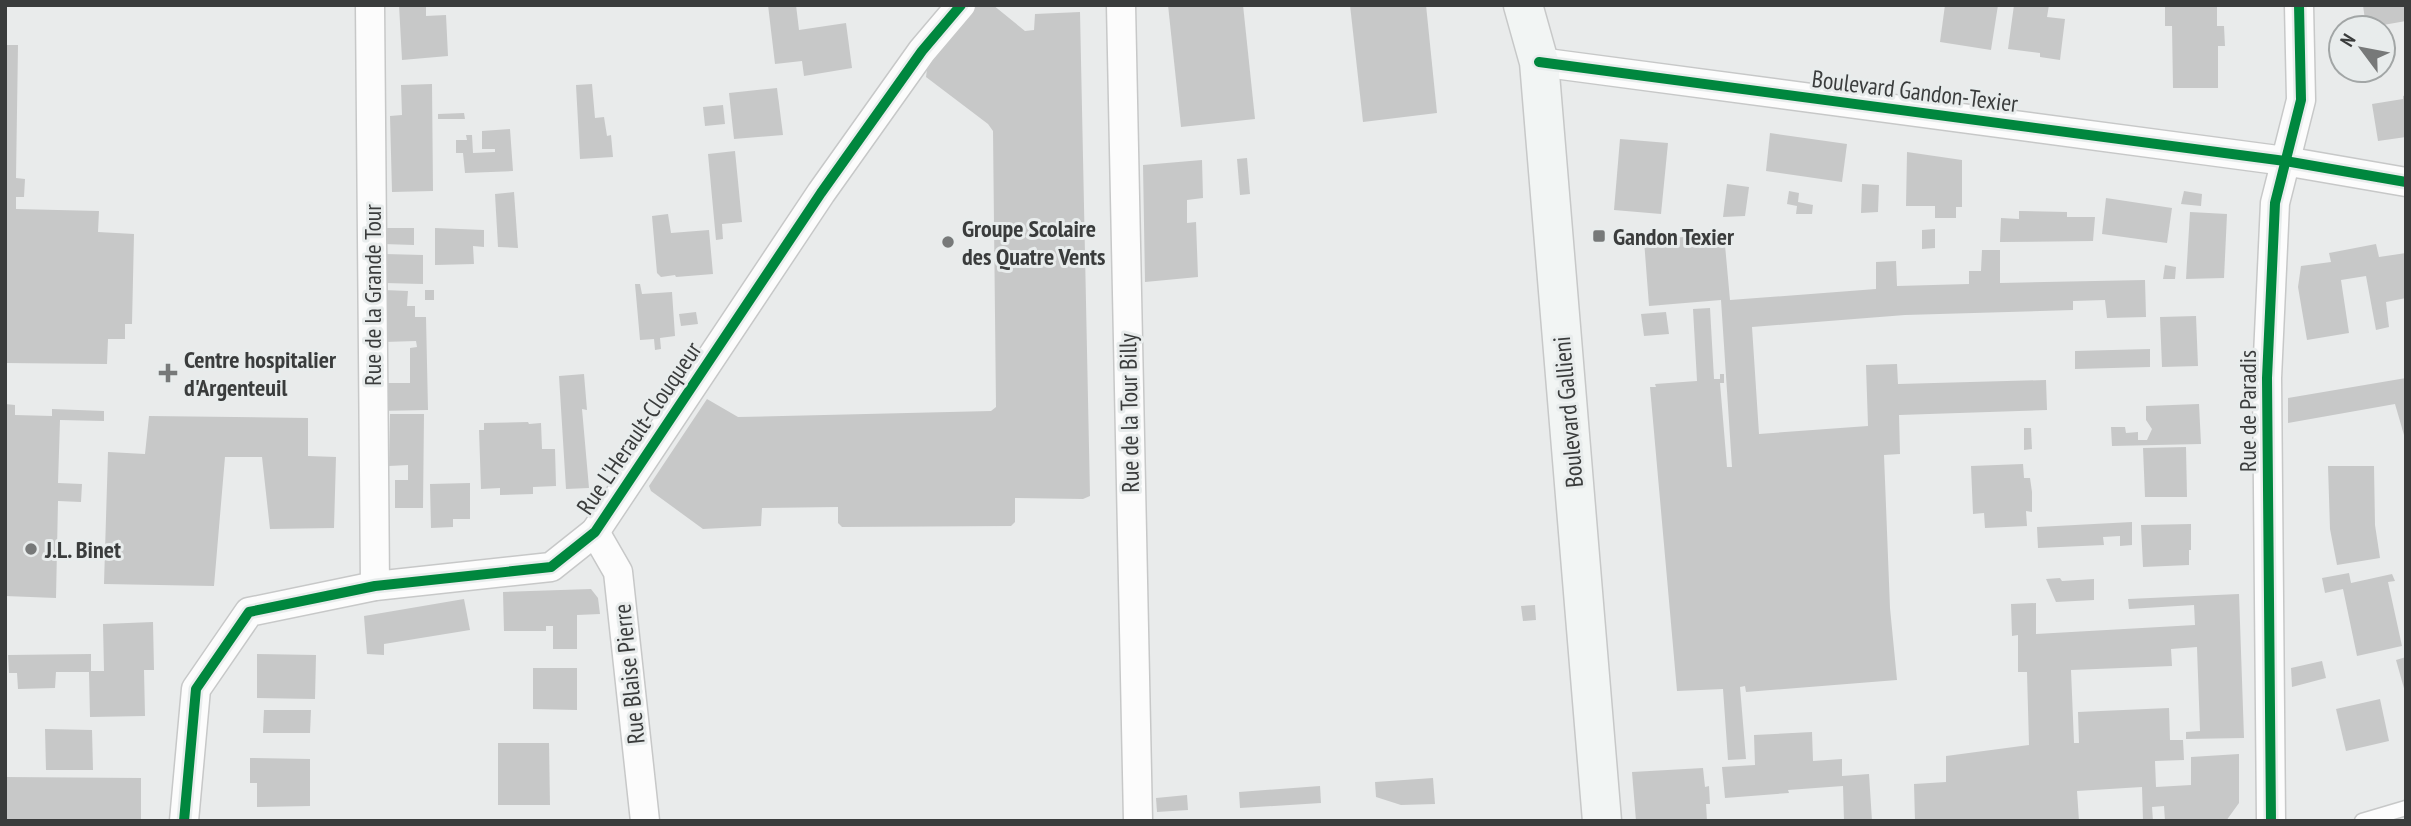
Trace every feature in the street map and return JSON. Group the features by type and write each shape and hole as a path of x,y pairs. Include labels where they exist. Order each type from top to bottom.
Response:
{"main road":[{"name":"Boulevard Gallieni","path":"1523,5 1539,62 1602,821"}],"street":[{"name":"Rue de la Grande Tour","path":"370,5 375,586"},
{"name":"Rue L'Herault-Clouqueur","path":"184,821 196,689 249,612 375,586 551,567 595,532 821,193 922,51 961,5"},
{"name":"Rue de la Tour Billy","path":"1121,5 1138,821"},
{"name":"Rue de Paradis","path":"2271,821 2267,385 2274,203 2301,100 2299,5"},
{"name":"Boulevard Gandon-Texier","path":"1539,62 2285,161 2406,182"},
{"name":"Rue Blaise Pierre","path":"595,532 618,572 645,821"}],"lane":[{"path":"2362,821 2406,808"}],"building":[{"path":"399,5 426,5 426,16 446,15 448,56 402,60"},
{"path":"768,5 796,5 799,30 846,23 852,68 804,76 802,61 775,64"},
{"path":"977,5 993,5 1025,31 1034,30 1035,14 1080,12 1090,496 1083,499 1015,498 1015,522 1011,526 842,527 838,523 838,507 762,508 761,526 703,529 651,491 649,486 707,399 738,417 991,411 996,407 993,131 988,124 926,77 927,69"},
{"path":"1168,5 1243,5 1255,119 1181,127"},
{"path":"1350,5 1426,5 1437,113 1363,122"},
{"path":"1945,5 1998,5 1991,50 1940,42"},
{"path":"2014,5 2049,5 2047,17 2065,19 2060,60 2040,57 2040,53 2008,49"},
{"path":"2165,5 2217,5 2217,26 2224,26 2225,46 2218,46 2218,88 2173,88 2172,26 2165,26"},
{"path":"2363,5 2406,5 2406,21 2397,23 2397,14 2364,14"},
{"path":"5,45 18,45 16,178 25,179 24,197 16,197 16,209 99,211 98,232 134,234 132,324 125,324 125,339 108,339 107,364 5,363"},
{"path":"432,84 433,191 392,192 390,116 402,115 401,85"},
{"path":"592,84 595,118 604,117 607,136 611,135 613,157 580,159 576,85"},
{"path":"777,88 783,135 734,139 729,93"},
{"path":"2406,95 2406,137 2378,141 2372,104 2403,99"},
{"path":"723,105 725,124 705,126 703,107"},
{"path":"464,113 465,119 438,119 438,114"},
{"path":"510,129 513,171 465,173 463,153 456,153 456,140 467,140 466,135 472,135 473,153 495,152 495,149 482,149 482,131"},
{"path":"1770,133 1847,144 1842,182 1766,171"},
{"path":"1620,139 1668,143 1661,214 1614,210"},
{"path":"735,151 742,222 722,224 723,239 716,240 708,154"},
{"path":"1907,152 1962,160 1962,207 1956,207 1956,218 1935,218 1935,206 1906,206"},
{"path":"1247,158 1250,194 1240,195 1237,159"},
{"path":"1202,160 1203,198 1187,200 1187,223 1196,222 1198,277 1145,282 1143,165"},
{"path":"1727,184 1749,187 1745,216 1723,217"},
{"path":"1862,184 1879,185 1878,212 1861,213"},
{"path":"1789,191 1799,193 1798,202 1813,205 1812,214 1796,214 1797,206 1787,204"},
{"path":"2184,191 2202,194 2201,206 2181,204"},
{"path":"514,192 518,248 498,247 495,194"},
{"path":"2106,198 2172,208 2167,243 2102,234"},
{"path":"2019,211 2067,212 2067,217 2095,217 2093,241 2000,242 2001,218 2019,219"},
{"path":"2190,212 2227,214 2224,278 2186,279"},
{"path":"668,214 671,233 709,230 713,274 661,277 657,273 652,216"},
{"path":"383,228 414,228 414,245 383,244"},
{"path":"435,228 484,230 484,247 473,246 474,264 435,265"},
{"path":"1935,229 1935,248 1922,249 1922,230"},
{"path":"1724,234 1730,300 1876,289 1876,262 1896,261 1897,286 1969,284 1969,271 1981,271 1982,250 2000,250 2000,283 2145,280 2146,317 2107,318 2105,300 2073,301 2073,310 1905,315 1752,327 1759,434 1868,426 1866,365 1897,364 1898,384 2046,380 2047,410 1899,415 1900,454 1884,455 1890,608 1897,680 1746,692 1745,686 1740,687 1746,759 1728,760 1723,689 1677,691 1650,387 1656,387 1655,384 1697,381 1693,309 1710,308 1714,379 1720,379 1720,374 1724,374 1724,383 1720,383 1727,467 1732,467 1721,300 1649,306 1644,240"},
{"path":"2376,244 2379,257 2406,253 2406,298 2386,302 2389,327 2376,330 2366,276 2341,280 2349,333 2307,340 2298,287 2301,266 2331,262 2329,253"},
{"path":"385,254 423,255 423,284 385,283"},
{"path":"2165,265 2176,267 2175,279 2163,279"},
{"path":"635,284 640,284 642,294 672,292 675,336 660,338 661,349 655,350 654,339 640,340"},
{"path":"384,290 408,291 407,306 415,306 415,317 426,317 428,410 378,411 378,383 410,383 410,348 417,347 416,341 384,342"},
{"path":"425,290 434,290 434,300 425,300"},
{"path":"696,312 698,324 681,326 679,314"},
{"path":"1666,312 1669,334 1644,336 1641,314"},
{"path":"2196,316 2198,366 2162,367 2160,317"},
{"path":"2150,349 2150,367 2075,369 2075,351"},
{"path":"584,374 587,410 582,409 589,488 566,489 559,376"},
{"path":"2406,378 2406,442 2395,404 2288,423 2288,398"},
{"name":"J.L. Binet","path":"5,404 15,405 15,415 52,416 52,409 104,411 104,421 60,420 58,483 82,484 81,502 58,501 56,598 5,596"},
{"path":"2199,404 2201,444 2112,446 2111,427 2125,427 2126,433 2138,432 2138,440 2147,440 2152,429 2146,420 2146,406"},
{"path":"390,414 424,414 423,508 395,508 395,480 408,480 408,465 389,466"},
{"path":"149,416 308,418 308,456 336,457 334,528 270,529 262,457 225,457 214,586 104,584 108,452 145,454"},
{"path":"484,423 541,423 542,449 555,449 556,486 533,487 533,494 500,495 500,488 481,489 479,430 484,430"},
{"path":"2024,428 2031,428 2032,449 2024,450"},
{"path":"2186,447 2187,497 2145,497 2143,448"},
{"path":"2023,464 2024,478 2030,478 2032,492 2032,512 2026,511 2027,526 1985,528 1984,513 1973,514 1971,466"},
{"path":"2328,466 2374,466 2375,525 2380,558 2337,565 2330,529"},
{"path":"470,483 470,519 453,519 453,527 431,528 430,484"},
{"path":"2132,522 2132,545 2120,546 2120,536 2103,537 2104,545 2038,548 2037,527"},
{"path":"2191,524 2189,565 2143,567 2141,525"},
{"path":"2349,573 2351,583 2392,574 2395,581 2388,582 2402,646 2357,656 2343,589 2325,593 2322,578"},
{"path":"2060,578 2062,581 2094,579 2094,600 2056,602 2046,579"},
{"path":"591,589 598,598 600,614 577,615 577,649 553,649 553,626 546,626 546,631 504,631 503,592"},
{"path":"2239,594 2244,738 2186,739 2186,732 2200,731 2197,647 2171,649 2172,666 2071,670 2074,743 2079,743 2078,712 2169,708 2170,740 2183,740 2184,760 2155,761 2156,787 2191,785 2191,757 2239,754 2239,803 2226,821 2165,821 2164,806 2152,807 2153,821 2143,821 2142,787 2077,791 2079,821 1915,821 1914,784 1946,782 1946,756 2029,745 2027,672 2018,672 2018,635 2012,636 2011,604 2036,603 2036,634 2195,625 2194,605 2129,609 2128,599"},
{"path":"464,599 470,630 384,644 384,655 367,654 364,616"},
{"path":"1535,605 1536,620 1523,621 1521,606"},
{"path":"153,622 154,670 144,670 145,716 90,717 89,672 56,672 55,688 18,689 17,673 9,673 8,655 91,654 91,671 104,671 103,624"},
{"path":"257,654 316,655 315,699 257,698"},
{"path":"2406,657 2406,692 2405,692 2396,660"},
{"path":"2322,661 2326,678 2292,687 2291,668"},
{"path":"533,668 577,668 577,710 533,709"},
{"path":"2380,699 2389,741 2346,751 2336,709"},
{"path":"264,710 311,710 310,733 263,733"},
{"path":"45,729 92,730 93,770 46,770"},
{"path":"1812,732 1813,761 1842,759 1842,776 1869,774 1872,821 1844,821 1843,786 1725,798 1722,767 1755,765 1754,735"},
{"path":"498,743 549,743 550,805 498,805"},
{"path":"250,758 310,759 310,806 257,807 257,783 250,783"},
{"path":"1703,768 1705,787 1709,786 1707,821 1636,821 1632,772"},
{"path":"5,777 141,778 141,821 5,821"},
{"path":"1433,778 1435,804 1401,805 1376,797 1375,782"},
{"path":"1320,786 1321,803 1240,808 1239,792"},
{"path":"1187,795 1188,810 1157,812 1156,798"}],"cycle path":[{"path":"184,821 196,689 249,612 375,586 551,567 595,532 821,193 922,51 961,5"},
{"path":"2271,821 2267,378 2275,203 2301,100 2299,5"},
{"path":"1539,62 2285,161 2406,182"}],"place":[{"name":"Gandon Texier","path":"1599,236"},
{"name":"Groupe Scolaire des Quatre Vents","path":"948,242"},
{"name":"Centre hospitalier d'Argenteuil","path":"168,373"},
{"name":"J.L. Binet","path":"31,549"}]}
